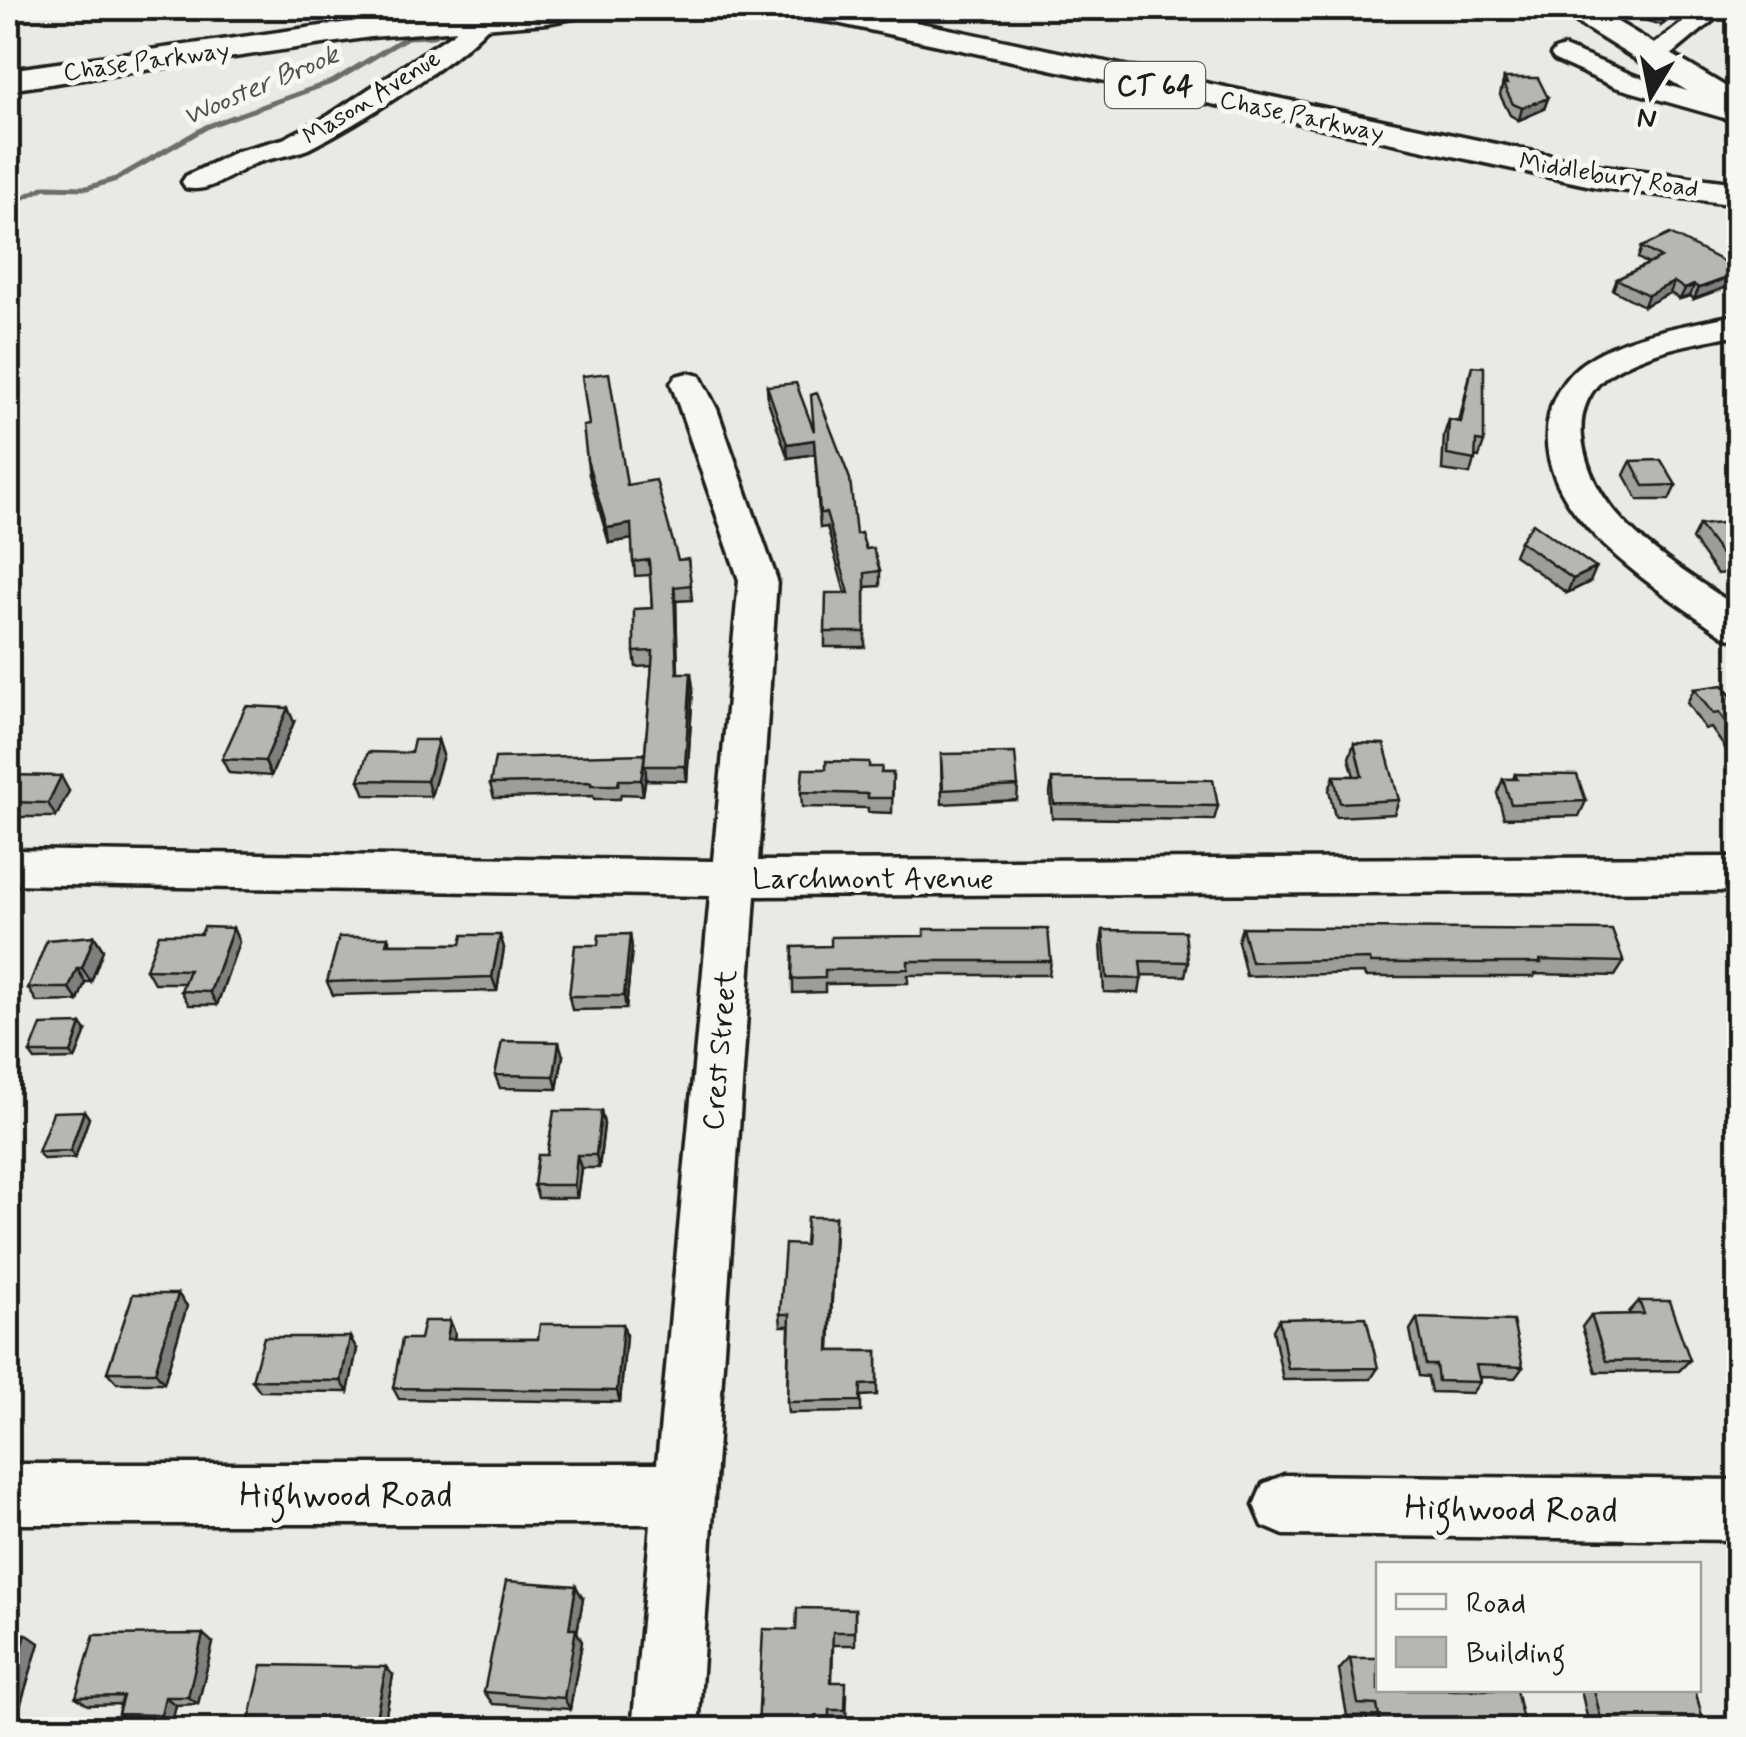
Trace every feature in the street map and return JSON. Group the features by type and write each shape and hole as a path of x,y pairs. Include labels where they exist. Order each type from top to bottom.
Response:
{"main road":[{"name":"Chase Parkway","path":"8,80 345,31 583,8"},
{"name":"Chase Parkway","path":"776,8 828,10 1480,152"},
{"path":"1574,8 1738,111"},
{"name":"Middlebury Road","path":"1480,152 1596,176 1738,194"}],"street":[{"path":"1655,56 1716,8"},
{"name":"Mason Avenue","path":"196,182 247,157 293,144 338,122 460,39 466,20"},
{"path":"1564,55 1624,81 1738,111"},
{"path":"1738,324 1618,356 1597,368 1570,400 1563,442 1566,466 1578,493 1598,518 1738,627"},
{"name":"Crest Street","path":"665,1730 758,580 688,382"},
{"name":"Larchmont Avenue","path":"8,867 732,878 1738,874"},
{"name":"Highwood Road","path":"8,1494 684,1494"},
{"name":"Highwood Road","path":"1284,1505 1738,1510"}],"building":[{"path":"1504,78 1538,78 1548,98 1522,108 1513,104"},
{"path":"1670,234 1738,269 1738,274 1699,288 1694,285 1685,289 1674,282 1648,295 1617,279 1661,258 1642,247"},
{"path":"1472,366 1484,367 1484,442 1476,441 1475,460 1447,455 1449,420 1461,422"},
{"path":"609,373 627,485 656,480 678,560 688,559 691,585 674,587 677,673 691,673 685,766 644,766 653,651 634,652 634,609 652,608 649,560 633,562 631,524 607,528 587,460 583,426 589,425 582,376"},
{"path":"796,383 814,431 811,395 817,393 850,479 856,534 861,533 866,549 873,548 880,571 865,573 865,632 825,632 826,593 849,593 826,513 820,513 814,440 787,444 767,386"},
{"path":"1661,460 1676,485 1644,486 1631,461"},
{"path":"1733,522 1738,530 1738,558 1725,560 1699,525"},
{"path":"1533,523 1596,568 1573,579 1520,541"},
{"path":"1723,685 1733,699 1738,698 1738,737 1694,689"},
{"path":"246,706 288,708 265,761 222,759"},
{"path":"414,740 438,740 427,781 359,780 368,752 411,753"},
{"path":"1354,743 1384,744 1399,800 1340,803 1334,776 1362,776"},
{"path":"1015,753 1018,786 943,790 941,754"},
{"path":"645,754 641,780 619,780 618,785 490,784 495,758"},
{"path":"826,761 869,762 869,767 882,767 881,773 893,773 892,798 801,792 803,769 826,769"},
{"path":"1515,774 1577,775 1586,801 1511,804 1503,779 1517,779"},
{"path":"8,775 61,776 48,803 8,802"},
{"path":"1052,779 1213,780 1218,806 1054,804"},
{"path":"204,927 233,928 210,992 181,991 189,970 146,969 159,934 201,934"},
{"path":"1242,927 1612,930 1624,962 1251,962"},
{"path":"924,929 1048,929 1051,961 908,961 908,969 825,970 825,978 792,979 793,947 831,946 831,937 924,936"},
{"path":"1103,930 1185,931 1188,962 1140,961 1142,979 1107,978"},
{"path":"630,934 624,996 569,996 575,945 598,945 599,935"},
{"path":"463,935 500,935 492,977 327,982 339,937 388,937 386,944 461,944"},
{"path":"94,936 82,968 77,968 69,988 28,988 47,940"},
{"path":"81,1024 71,1053 30,1053 41,1025"},
{"path":"502,1041 559,1042 554,1076 495,1075"},
{"path":"84,1111 70,1151 38,1152 53,1112"},
{"path":"554,1111 601,1111 596,1155 577,1155 574,1185 534,1185 538,1155 547,1155"},
{"path":"807,1217 835,1217 829,1351 877,1351 877,1384 861,1385 860,1401 787,1402 790,1314 780,1314 785,1244 805,1245"},
{"path":"133,1294 178,1294 155,1372 107,1372"},
{"path":"1639,1301 1669,1301 1690,1360 1606,1361 1591,1315 1644,1314"},
{"path":"1366,1317 1378,1368 1288,1369 1279,1319"},
{"path":"1417,1318 1513,1321 1523,1367 1476,1365 1480,1382 1438,1381 1436,1365 1426,1365"},
{"path":"424,1321 450,1321 447,1339 538,1339 540,1324 623,1324 617,1391 393,1388 402,1339 420,1339"},
{"path":"264,1337 350,1337 341,1381 252,1380"},
{"path":"506,1581 576,1586 569,1629 576,1629 564,1698 484,1692"},
{"path":"797,1608 855,1609 855,1632 833,1632 831,1682 846,1682 845,1710 829,1710 829,1730 758,1729 763,1629 796,1630"},
{"path":"26,1634 8,1695 8,1635"},
{"path":"203,1634 188,1697 165,1697 161,1715 118,1714 123,1696 76,1697 94,1635"},
{"path":"1350,1658 1376,1658 1376,1692 1516,1692 1525,1729 1381,1729 1377,1705 1358,1704"},
{"path":"262,1665 386,1667 374,1728 247,1730"},
{"path":"1594,1692 1696,1692 1705,1728 1602,1723"}],"waterway":[{"name":"Wooster Brook","path":"8,205 45,187 87,188 116,179 208,126 334,81 407,37 433,36 454,27 464,8"}]}
